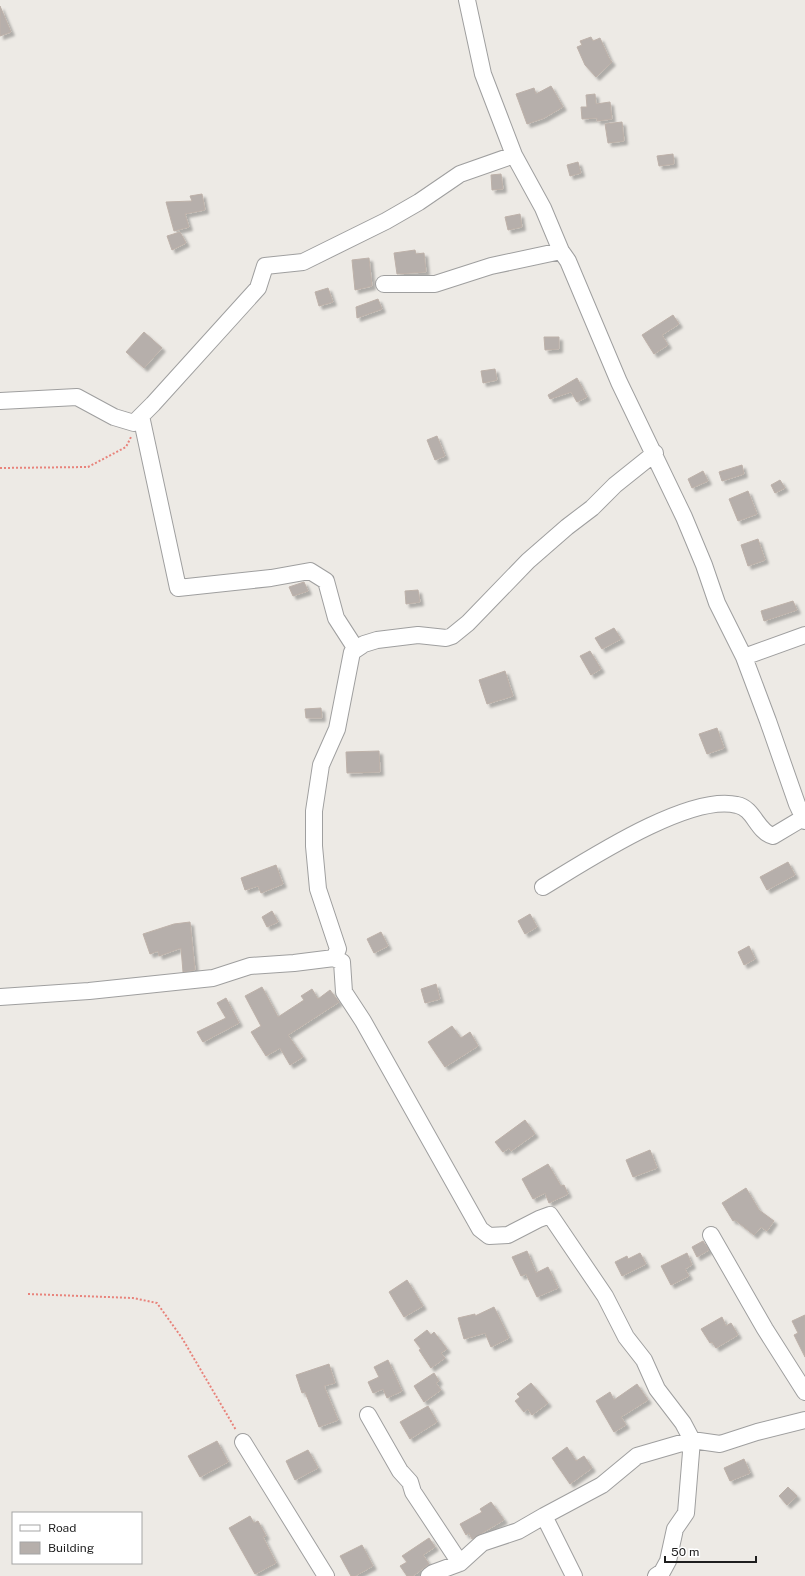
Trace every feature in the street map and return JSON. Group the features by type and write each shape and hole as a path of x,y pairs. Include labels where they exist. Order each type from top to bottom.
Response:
{"street":[{"path":"467,0 483,74 514,156 543,208 561,251 568,261 619,382 655,453 684,517 704,565 717,602 744,657 804,819 775,836 771,836 764,831 748,811 740,805 732,803 703,805 642,830 596,855 543,887"},
{"path":"0,401 77,397 114,417 134,423 258,288 265,266 303,262 386,221 419,202 460,174 514,156"},
{"path":"384,284 435,284 491,266 561,251"},
{"path":"141,416 178,588 271,578 310,571 326,581 336,618 356,649"},
{"path":"334,958 338,949 318,890 314,846 314,811 321,765 337,729 352,652 364,644 377,640 418,635 446,638 452,636 468,623 528,561 567,527 592,508 615,485 655,453"},
{"path":"744,657 805,636"},
{"path":"0,997 89,991 213,978 250,966 334,958 342,962 344,992 480,1229 489,1236 508,1235 550,1215 604,1296 626,1337 644,1360 657,1389 683,1423 692,1440 686,1513 675,1529 668,1561 662,1572 656,1576"},
{"path":"711,1235 765,1330 805,1392"},
{"path":"368,1414 400,1471 410,1482 413,1492 460,1563"},
{"path":"429,1576 433,1573 460,1563 482,1543 518,1531 602,1485 637,1456 692,1440 720,1444 757,1432 805,1420"},
{"path":"243,1442 326,1576"},
{"path":"544,1516 574,1576"}],"path":[{"path":"0,468 88,467 126,447 141,416"},
{"path":"28,1294 133,1298 157,1303 182,1338 243,1442"}],"building":[{"path":"0,6 11,32 0,36"},
{"path":"591,37 593,41 600,38 612,62 596,77 585,65 577,47 582,45 580,41"},
{"path":"551,86 563,107 544,118 527,124 516,94 534,88 536,94"},
{"path":"595,94 596,104 610,102 612,119 597,121 597,118 582,119 581,107 587,107 586,95"},
{"path":"622,122 624,141 608,143 605,124"},
{"path":"673,154 674,164 659,166 657,156"},
{"path":"578,162 581,173 570,176 567,165"},
{"path":"501,174 503,189 492,190 491,175"},
{"path":"202,194 205,210 185,214 189,227 174,231 166,202 192,201 190,196"},
{"path":"520,214 522,227 508,230 505,217"},
{"path":"180,232 186,243 172,250 167,236"},
{"path":"415,250 416,254 424,253 426,272 397,274 394,253"},
{"path":"369,258 372,286 355,290 352,260"},
{"path":"328,288 333,302 319,306 315,292"},
{"path":"378,299 382,309 357,318 356,307"},
{"path":"673,315 679,324 662,335 668,345 654,354 642,335"},
{"path":"144,332 162,348 144,368 126,352"},
{"path":"544,337 559,337 559,349 545,350"},
{"path":"495,369 497,380 483,383 481,371"},
{"path":"577,378 587,397 577,402 571,392 550,399 548,395"},
{"path":"437,436 445,456 435,460 427,440"},
{"path":"742,465 744,474 722,481 719,472"},
{"path":"703,471 708,481 692,488 688,479"},
{"path":"780,480 785,488 775,493 771,485"},
{"path":"748,491 757,514 738,521 729,499"},
{"path":"758,539 765,560 748,566 741,545"},
{"path":"304,582 308,591 293,596 289,587"},
{"path":"418,590 420,602 406,604 405,591"},
{"path":"793,601 797,610 764,621 761,611"},
{"path":"614,628 621,639 602,649 595,638"},
{"path":"590,651 601,669 591,675 580,656"},
{"path":"505,671 513,696 487,704 479,680"},
{"path":"321,708 322,718 306,718 305,709"},
{"path":"717,728 724,748 707,754 699,734"},
{"path":"379,751 380,772 347,773 346,752"},
{"path":"788,862 795,875 767,890 760,877"},
{"path":"276,865 283,884 261,893 258,886 245,890 241,878"},
{"path":"272,911 278,922 267,927 262,917"},
{"path":"530,914 537,927 525,934 518,921"},
{"path":"190,922 195,970 183,972 181,948 159,956 158,951 150,954 143,934 174,924"},
{"path":"381,932 388,946 374,953 367,939"},
{"path":"749,946 755,959 744,965 738,952"},
{"path":"436,984 440,999 425,1003 421,989"},
{"path":"262,987 278,1017 304,1000 301,996 312,989 318,999 330,990 339,1002 288,1035 303,1057 290,1065 280,1048 266,1056 251,1032 261,1026 245,996"},
{"path":"226,998 239,1023 203,1042 197,1032 226,1018 217,1003"},
{"path":"452,1026 461,1038 470,1032 478,1046 445,1067 428,1042"},
{"path":"525,1120 535,1134 511,1151 509,1148 503,1152 495,1142"},
{"path":"650,1150 657,1168 633,1177 626,1160"},
{"path":"548,1164 561,1186 564,1185 568,1194 549,1203 545,1193 533,1199 522,1179"},
{"path":"746,1188 759,1210 774,1221 767,1231 761,1227 754,1235 735,1220 733,1221 722,1203"},
{"path":"703,1241 709,1250 697,1257 692,1247"},
{"path":"527,1251 536,1273 548,1267 558,1288 537,1297 526,1274 521,1276 512,1257"},
{"path":"640,1253 646,1264 622,1276 615,1262 627,1256 628,1259"},
{"path":"687,1253 692,1265 685,1269 689,1276 671,1285 661,1266"},
{"path":"407,1280 423,1306 404,1317 389,1292"},
{"path":"494,1307 509,1338 491,1347 485,1333 464,1339 458,1318 475,1314 475,1316"},
{"path":"805,1315 805,1357 794,1335 798,1333 792,1321"},
{"path":"722,1317 726,1326 731,1323 738,1335 716,1348 712,1342 710,1343 701,1329"},
{"path":"427,1330 431,1335 434,1332 447,1349 441,1353 445,1358 431,1368 419,1350 421,1349 414,1340"},
{"path":"388,1360 402,1391 387,1398 383,1389 373,1393 368,1382 379,1377 374,1367"},
{"path":"329,1364 335,1383 324,1386 338,1420 319,1427 305,1392 302,1393 296,1375"},
{"path":"434,1373 439,1381 436,1383 441,1390 424,1402 414,1386"},
{"path":"531,1383 548,1403 532,1415 528,1409 524,1412 515,1401 520,1397 517,1394"},
{"path":"637,1384 648,1400 621,1417 626,1425 614,1432 596,1401 610,1392 614,1400"},
{"path":"428,1406 437,1422 410,1439 400,1422"},
{"path":"217,1441 228,1462 200,1477 188,1456"},
{"path":"567,1447 576,1461 584,1456 592,1468 570,1484 552,1458"},
{"path":"308,1450 318,1468 295,1480 286,1461"},
{"path":"744,1459 750,1473 730,1481 724,1468"},
{"path":"788,1487 797,1496 787,1505 779,1496"},
{"path":"491,1502 504,1520 472,1539 469,1533 466,1535 460,1524 482,1512 480,1509"},
{"path":"250,1516 254,1523 258,1521 266,1536 263,1537 276,1563 255,1574 229,1528"},
{"path":"429,1538 435,1547 423,1555 429,1564 413,1576 407,1576 400,1566 407,1562 402,1556"},
{"path":"362,1545 373,1566 355,1576 351,1576 340,1556"}]}
